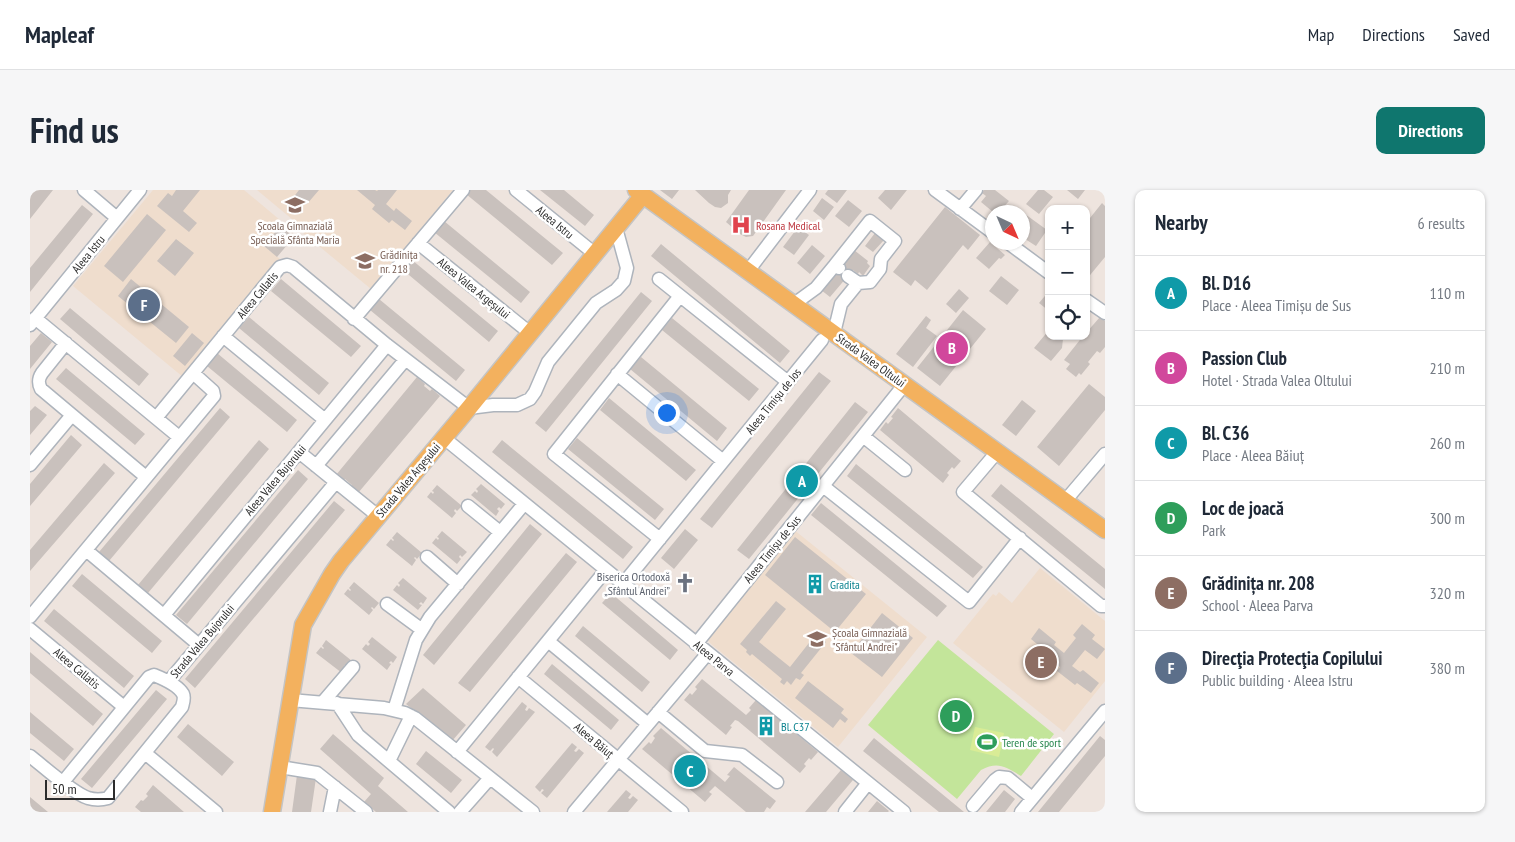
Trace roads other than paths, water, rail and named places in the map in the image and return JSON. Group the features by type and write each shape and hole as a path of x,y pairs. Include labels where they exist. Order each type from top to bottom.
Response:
{"main road":[{"name":"Strada Valea Argeșului","path":"272,812 301,634 306,618 337,567 595,254 616,228 640,192"},
{"name":"Strada Valea Oltului","path":"640,192 794,304 828,336 904,384 1105,530"}],"street":[{"path":"84,190 117,218"},
{"name":"Aleea Istru","path":"140,190 33,322 66,343 156,418"},
{"path":"354,319 463,190"},
{"name":"Aleea Istru","path":"516,190 595,254"},
{"path":"748,271 810,190"},
{"path":"934,190 985,227"},
{"path":"960,209 976,190"},
{"path":"469,408 517,405 530,398 535,392 544,368 553,355 596,303 616,290 624,281 626,268 616,228"},
{"name":"Aleea Valea Argeșului","path":"418,243 530,333"},
{"path":"1018,250 1045,270"},
{"name":"Aleea Callatis","path":"156,418 280,267 287,265 293,267 354,319 469,408"},
{"path":"794,304 816,288 845,273 841,304 828,336"},
{"path":"659,279 788,382"},
{"path":"660,539 554,454 680,296"},
{"path":"1090,303 1105,313"},
{"path":"223,336 325,420"},
{"name":"Aleea Timișu de Jos","path":"623,584 788,382 828,336"},
{"path":"66,343 39,378 41,389 146,477"},
{"name":"Aleea Valea Bujorului","path":"164,615 387,345"},
{"name":"Aleea Valea Bujorului","path":"316,466 406,360"},
{"path":"30,617 214,396 214,390 193,373"},
{"path":"617,374 723,461"},
{"name":"Aleea Timișu de Sus","path":"696,644 904,384"},
{"path":"30,465 72,415"},
{"path":"156,418 180,437"},
{"path":"863,436 905,470"},
{"name":"Aleea Parva","path":"444,438 904,812"},
{"path":"299,452 378,516"},
{"path":"997,452 963,492 1101,606 1105,606"},
{"path":"1066,501 1105,454"},
{"name":"Strada Valea Bujorului","path":"63,782 149,677 154,675 169,681 336,482"},
{"path":"823,486 969,602 1020,538"},
{"path":"394,710 416,640 422,629 524,504"},
{"path":"468,506 500,532"},
{"path":"86,550 199,645"},
{"path":"427,557 458,584"},
{"path":"457,752 606,570"},
{"path":"387,604 422,629"},
{"name":"Aleea Callatis","path":"30,629 124,707"},
{"path":"548,642 648,724"},
{"path":"574,812 708,653"},
{"path":"322,702 353,667"},
{"name":"Aleea Băiuț","path":"518,677 618,760 667,808 682,812"},
{"path":"32,761 76,792 88,798 99,800 108,798 182,707 183,694 169,681"},
{"path":"290,700 337,703 405,713 533,812"},
{"path":"337,703 358,735 449,812"},
{"path":"658,712 704,751 742,755 777,782"},
{"path":"389,762 411,716"},
{"path":"1021,812 1103,718"},
{"path":"145,753 216,812"},
{"path":"280,767 317,773 366,812"},
{"path":"973,806 995,780 1004,776 1032,798"},
{"path":"460,812 490,778"},
{"path":"845,812 868,783"},
{"path":"330,812 335,787"}],"place":[{"name":"Școala Gimnazială Specială Sfânta Maria","path":"295,205"},
{"name":"Rosana Medical","path":"741,225"},
{"name":"Grădinița nr. 218","path":"365,261"},
{"name":"Direcţia Protecţia Copilului","path":"144,305"},
{"name":"Passion Club","path":"952,348"},
{"name":"Bl. D16","path":"802,481"},
{"name":"Biserica Ortodoxă „Sfântul Andrei”","path":"685,583"},
{"name":"Gradita","path":"815,584"},
{"name":"Școala Gimnazială \"Sfântul Andrei\"","path":"817,639"},
{"name":"Grădinița nr. 208","path":"1041,662"},
{"name":"Loc de joacă","path":"956,716"},
{"name":"Bl. C37","path":"766,726"},
{"name":"Teren de sport","path":"987,742"},
{"name":"Bl. C36","path":"690,771"}]}
